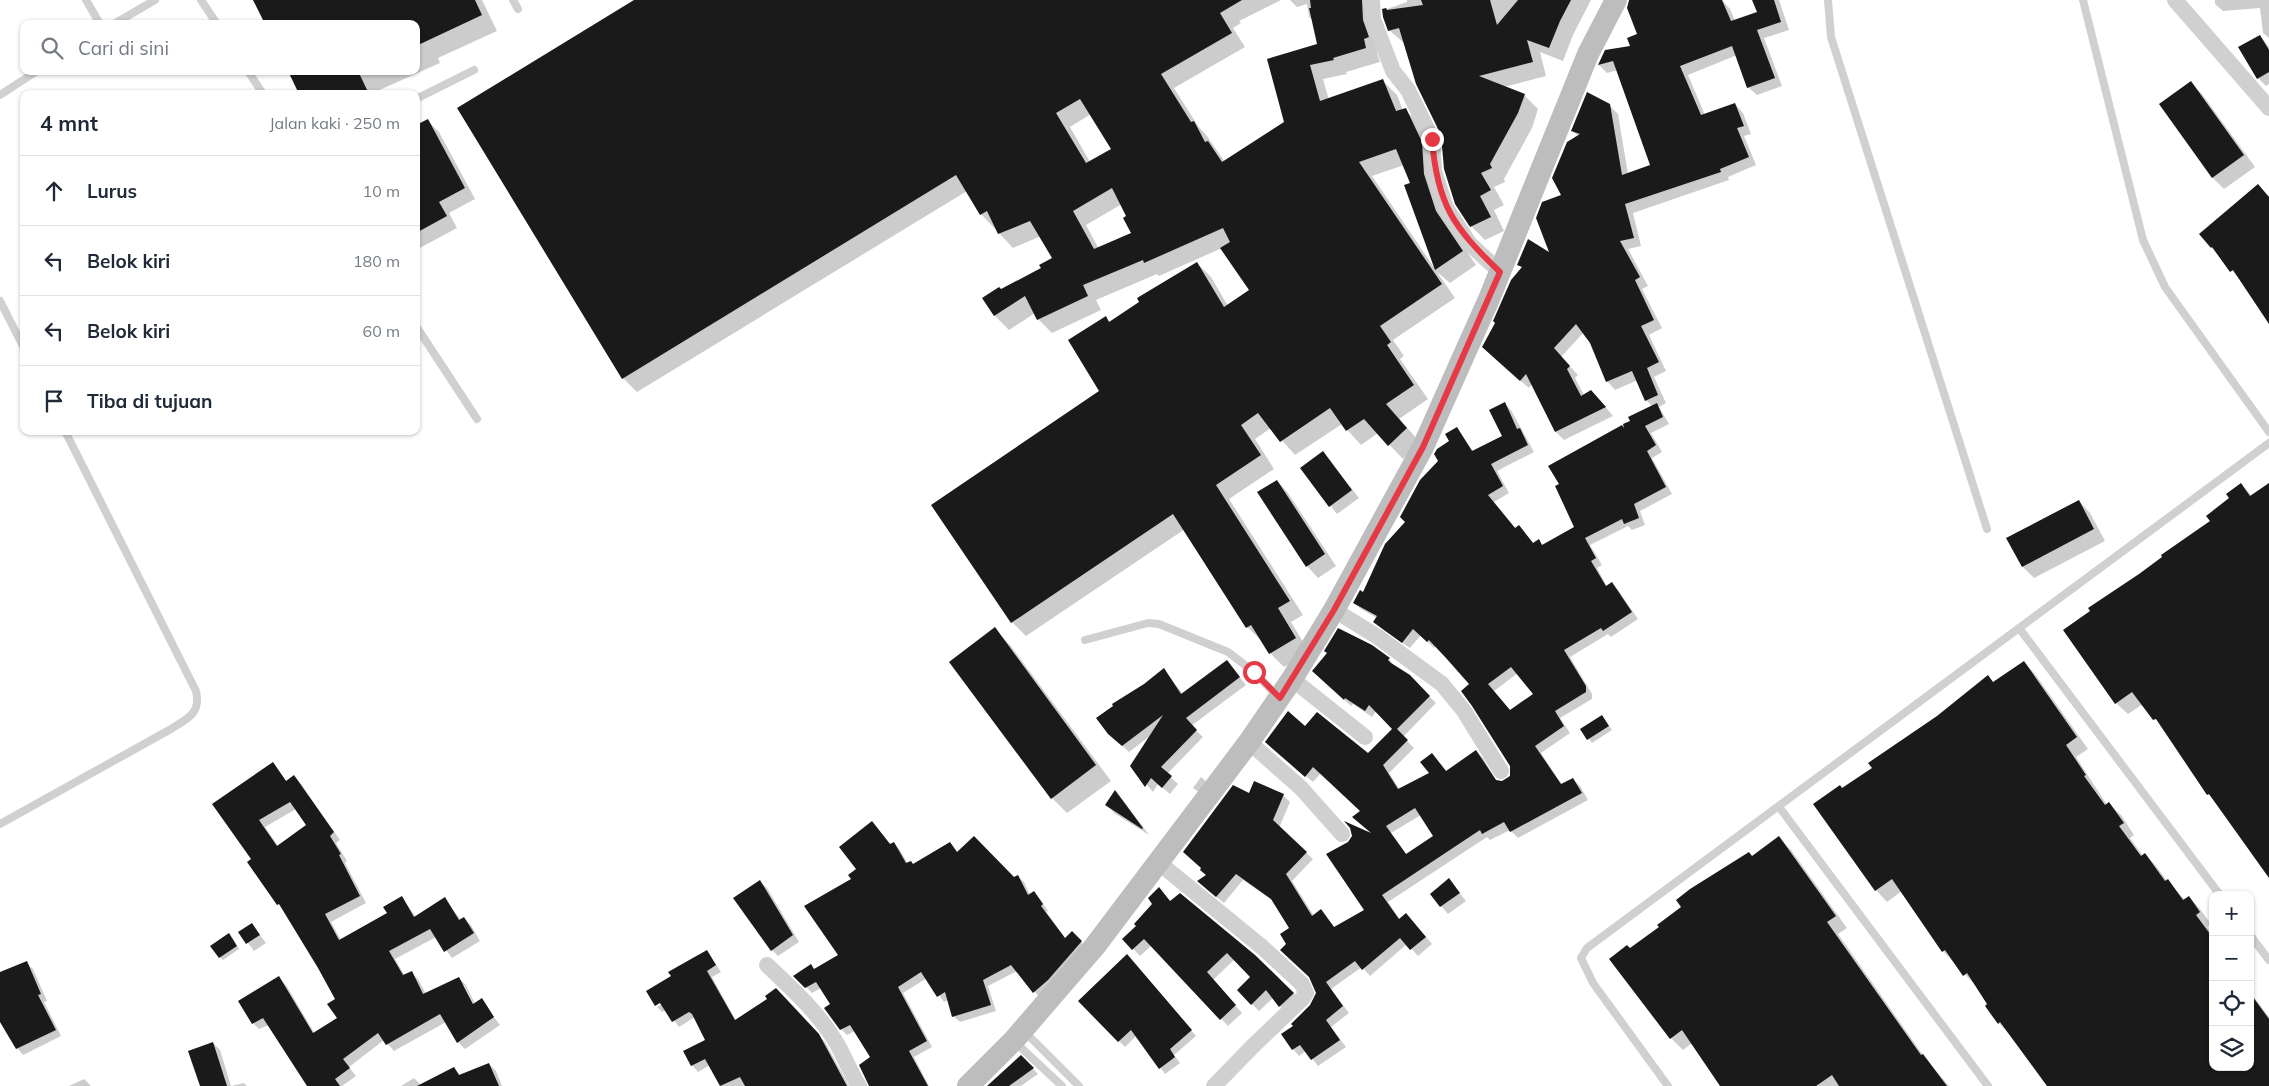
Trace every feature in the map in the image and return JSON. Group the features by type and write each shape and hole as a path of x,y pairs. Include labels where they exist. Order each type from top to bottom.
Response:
{"main road":[{"path":"968,1086 1018,1035 1095,946 1249,742 1280,698 1334,610 1423,447 1500,272 1588,54 1616,0"}],"street":[{"path":"1372,0 1373,20 1393,71 1408,90 1432,139 1434,170 1446,208 1470,243 1500,272"},
{"path":"2175,0 2269,108"},
{"path":"1334,610 1378,637 1442,684 1464,711 1501,771"},
{"path":"1292,679 1365,737"},
{"path":"1249,742 1301,788 1342,834"},
{"path":"1158,862 1262,947 1302,984 1306,993 1214,1086"},
{"path":"767,965 820,1019 835,1040 851,1074 859,1086"}],"lane":[{"path":"86,0 98,20"},
{"path":"121,20 155,0"},
{"path":"201,0 214,20"},
{"path":"514,0 518,9"},
{"path":"1828,0 1831,37 1987,529"},
{"path":"2083,0 2143,240 2164,288 2269,432"},
{"path":"420,98 474,70"},
{"path":"0,95 31,75"},
{"path":"251,75 260,90"},
{"path":"0,301 20,340"},
{"path":"420,332 477,419"},
{"path":"0,824 171,729 194,713 198,703 196,691 67,435"},
{"path":"1668,1086 1593,983 1581,958 1587,948 2269,443"},
{"path":"1085,640 1148,623 1159,624 1228,652 1254,672 1280,698"},
{"path":"2019,628 2217,891"},
{"path":"1779,807 1988,1086"},
{"path":"2251,936 2269,960"},
{"path":"1018,1035 1062,1086"},
{"path":"1018,1035 1079,1086"}],"building":[{"path":"253,0 475,0 482,15 420,44 420,20 263,20"},
{"path":"634,0 1242,0 1220,13 1232,33 1161,74 1191,122 1194,121 1205,142 1208,141 1222,162 1284,122 1267,59 1317,44 1309,8 1311,8 1310,0 1362,0 1363,20 1369,37 1364,39 1366,48 1333,58 1334,60 1310,65 1320,101 1383,79 1396,111 1406,108 1422,142 1424,174 1436,211 1463,251 1435,270 1404,185 1410,183 1396,149 1359,162 1442,284 1380,326 1391,342 1387,345 1414,385 1386,404 1407,428 1388,446 1364,419 1346,431 1330,408 1280,442 1258,413 1241,425 1261,455 1216,485 1290,601 1278,608 1296,638 1269,654 1251,625 1246,628 1173,514 1011,623 931,505 1099,391 1068,340 1106,316 1109,322 1139,302 1137,298 1197,262 1224,307 1249,290 1220,248 1230,242 1223,228 1144,263 1143,260 1083,285 1088,296 1037,320 1025,296 994,316 982,298 999,287 1001,289 1041,268 1039,265 1052,258 1030,221 998,234 987,211 980,215 956,175 622,379 457,108","holes":["1080,99 1111,149 1086,163 1056,113","1112,188 1126,216 1123,218 1131,233 1094,249 1073,211"]},
{"path":"1421,0 1490,0 1497,25 1518,0 1571,0 1549,48 1527,40 1533,62 1479,76 1525,94 1518,113 1490,164 1492,168 1481,173 1491,190 1480,196 1491,217 1470,227 1455,204 1444,169 1441,135 1416,84 1399,28 1388,31 1383,17 1382,9 1423,5"},
{"path":"1629,0 1722,0 1731,21 1757,12 1752,0 1774,0 1781,22 1757,30 1775,78 1747,88 1732,46 1680,66 1701,115 1735,103 1744,126 1737,128 1749,157 1720,169 1721,172 1625,204 1634,238 1620,241 1640,277 1635,280 1654,320 1641,326 1659,362 1647,368 1658,395 1645,401 1632,371 1606,382 1590,343 1576,324 1554,348 1570,366 1567,369 1581,396 1591,390 1606,407 1555,432 1526,374 1520,381 1482,347 1495,323 1493,321 1511,280 1522,267 1517,265 1528,239 1549,252 1536,218 1542,202 1561,195 1552,178 1567,142 1580,134 1571,131 1587,92 1610,104 1622,175 1650,165 1613,61 1598,65 1605,50 1630,46 1627,38 1637,34 1627,8"},
{"path":"2260,35 2269,50 2269,72 2257,79 2238,47"},
{"path":"290,75 360,75 367,90 297,90"},
{"path":"2191,81 2244,155 2212,178 2159,104"},
{"path":"428,119 465,188 439,202 447,216 420,231 420,123"},
{"path":"2258,184 2269,197 2269,324 2233,270 2230,272 2212,247 2199,234"},
{"path":"1505,402 1517,429 1520,428 1528,445 1491,464 1503,486 1488,495 1515,528 1519,525 1533,543 1539,539 1542,545 1574,527 1555,486 1559,484 1548,466 1622,425 1624,428 1623,424 1630,421 1628,417 1657,403 1663,417 1645,426 1656,445 1647,451 1666,487 1634,504 1639,518 1624,524 1622,519 1585,538 1596,558 1591,561 1606,586 1612,582 1632,612 1603,631 1601,628 1564,650 1586,686 1586,692 1555,711 1564,726 1535,746 1561,784 1573,778 1582,793 1510,832 1504,822 1482,834 1480,830 1382,895 1399,919 1406,913 1426,937 1410,950 1400,938 1362,970 1355,961 1326,982 1343,1006 1326,1020 1340,1040 1311,1060 1300,1045 1292,1050 1281,1034 1293,1026 1291,1024 1310,1005 1316,993 1309,977 1280,950 1286,944 1280,934 1289,928 1271,899 1236,874 1216,897 1197,881 1206,875 1183,852 1233,785 1249,793 1254,781 1284,794 1273,820 1307,852 1286,874 1312,916 1321,909 1334,927 1364,910 1326,854 1348,842 1352,836 1350,828 1344,821 1371,833 1352,817 1360,811 1313,767 1305,777 1265,742 1288,711 1305,726 1317,712 1368,753 1392,729 1369,705 1365,711 1345,698 1344,700 1312,671 1327,653 1324,651 1338,628 1372,645 1390,658 1388,660 1391,663 1410,675 1430,696 1397,729 1408,740 1383,765 1398,789 1429,773 1420,762 1432,753 1446,771 1476,750 1496,780 1502,781 1510,776 1510,766 1461,691 1469,684 1446,658 1429,640 1427,642 1413,629 1402,643 1373,622 1377,616 1353,603 1360,590 1363,592 1385,544 1405,522 1400,517 1420,480 1438,461 1434,454 1437,449 1449,441 1445,434 1457,427 1472,451 1502,436 1489,410","holes":["1511,667 1533,694 1510,710 1488,684","1415,808 1433,836 1406,854 1386,826"]},
{"path":"1323,451 1352,490 1329,507 1300,468"},
{"path":"1277,480 1325,554 1306,567 1257,492"},
{"path":"2241,483 2250,496 2269,483 2269,878 2209,794 2207,795 2156,719 2153,720 2132,692 2115,704 2063,630 2090,611 2088,608 2139,574 2162,557 2161,555 2210,521 2206,516 2229,498 2226,494"},
{"path":"2079,500 2094,529 2022,567 2006,538"},
{"path":"995,627 1096,765 1051,799 949,662"},
{"path":"1227,660 1240,677 1186,718 1197,730 1161,767 1172,776 1162,788 1151,778 1145,787 1130,766 1163,715 1122,746 1108,734 1096,718 1113,706 1112,704 1144,684 1164,668 1181,694"},
{"path":"2024,661 2077,737 2066,745 2086,775 2084,776 2105,805 2109,802 2124,823 2119,826 2141,856 2145,853 2165,881 2168,879 2183,900 2189,896 2200,912 2196,915 2209,933 2209,1071 2254,1071 2254,998 2269,1019 2269,1086 2047,1086 2000,1022 1998,1024 1985,1006 1987,1004 1967,973 1963,976 1945,950 1942,952 1892,879 1875,891 1813,804 1840,785 1842,788 1872,768 1868,763 1937,716 1988,675 1993,682"},
{"path":"1602,715 1609,726 1587,740 1580,729"},
{"path":"273,762 286,781 294,775 334,832 330,836 341,854 339,855 360,896 325,914 339,940 387,913 383,907 402,896 414,917 445,897 459,920 464,917 474,933 444,952 430,929 389,951 403,975 412,971 423,994 459,977 473,1004 482,998 494,1017 457,1043 440,1014 386,1045 378,1033 343,1059 350,1068 335,1079 340,1086 307,1086 263,1018 252,1024 238,1001 279,976 313,1033 337,1018 327,1004 335,999 279,904 277,905 247,862 251,859 212,804","holes":["290,802 306,825 277,846 259,820"]},
{"path":"1115,790 1143,828 1142,829 1105,805"},
{"path":"872,821 890,844 894,842 906,863 911,861 913,864 950,842 957,852 974,836 1014,877 1018,875 1028,895 1034,891 1043,904 1041,906 1065,938 1072,931 1082,941 1048,980 1033,993 1011,965 983,980 991,1005 952,1017 945,992 937,997 921,972 898,987 927,1041 909,1051 928,1086 869,1086 859,1065 870,1057 850,1025 840,1030 824,1008 830,1004 816,982 805,988 793,976 811,964 814,969 838,955 804,906 851,879 848,875 856,869 839,847"},
{"path":"1779,836 1836,916 1827,922 1921,1055 1923,1054 1947,1086 1839,1086 1832,1075 1816,1086 1720,1086 1682,1030 1670,1039 1609,959 1627,945 1630,948 1659,927 1657,925 1681,907 1676,900 1690,889 1749,852 1752,856"},
{"path":"1449,878 1460,893 1440,907 1430,894"},
{"path":"760,880 793,935 771,951 733,898"},
{"path":"1159,887 1170,901 1180,893 1255,955 1294,993 1279,1007 1266,990 1251,1005 1237,990 1250,977 1227,953 1207,972 1236,1005 1220,1020 1144,939 1132,950 1122,939 1136,926 1134,924 1152,904 1148,898"},
{"path":"252,923 260,935 246,944 238,932"},
{"path":"229,933 237,946 219,958 210,946"},
{"path":"707,950 716,965 707,971 735,1020 767,999 765,996 776,988 819,1034 847,1086 745,1086 740,1077 720,1086 705,1059 691,1066 683,1051 705,1040 692,1014 689,1012 672,1022 660,1003 655,1006 646,991 671,976 668,972"},
{"path":"1127,954 1192,1030 1170,1049 1175,1057 1159,1069 1131,1030 1118,1042 1078,1001"},
{"path":"27,961 41,994 38,995 56,1030 16,1049 0,1022 0,972"},
{"path":"213,1042 227,1086 200,1086 188,1051"},
{"path":"1021,1055 1034,1068 1009,1086 987,1086"},
{"path":"489,1063 499,1086 417,1086 454,1067 459,1075"}],"route":[{"path":"1254,672 1280,698 1334,610 1423,447 1500,272 1470,243 1446,208 1434,170 1432,139"}]}
